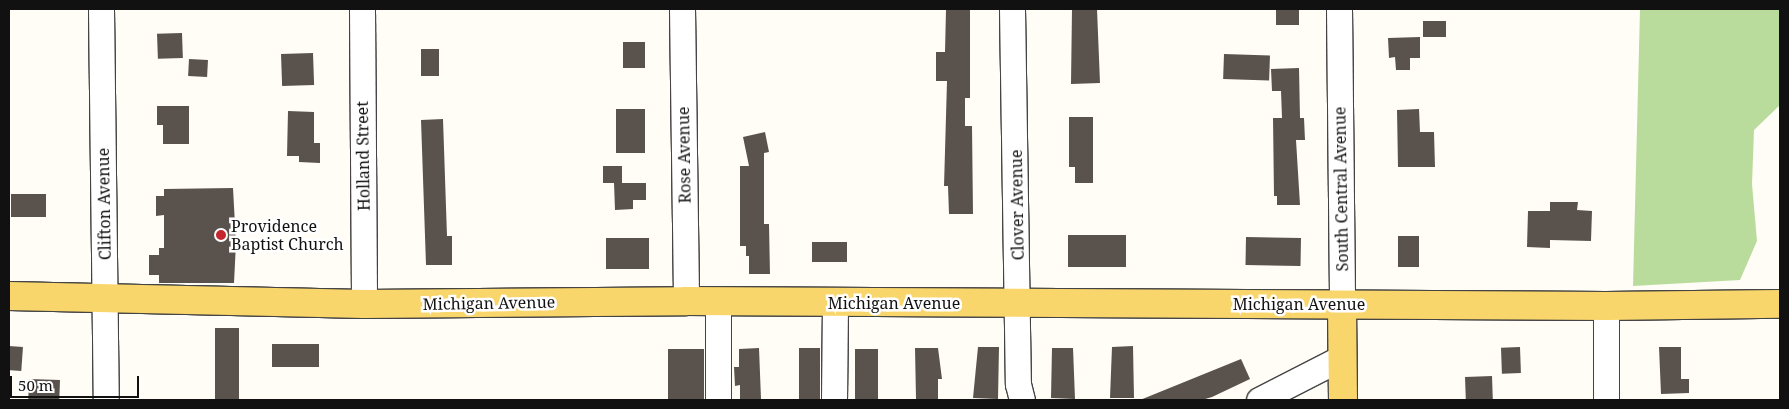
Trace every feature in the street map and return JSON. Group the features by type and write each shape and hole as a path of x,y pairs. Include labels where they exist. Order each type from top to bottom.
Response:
{"main road":[{"name":"Michigan Avenue","path":"9,296 364,304 686,301 718,303 1606,306 1780,304"},
{"name":"South Central Avenue","path":"1342,305 1343,400"}],"street":[{"name":"Clifton Avenue","path":"101,9 106,400"},
{"name":"Holland Street","path":"362,9 364,304"},
{"name":"Rose Avenue","path":"682,9 686,301"},
{"name":"Clover Avenue","path":"1012,9 1019,303 1018,384 1022,400"},
{"name":"South Central Avenue","path":"1339,9 1342,305"},
{"path":"834,400 835,302"},
{"path":"718,303 718,400"},
{"path":"1606,306 1606,400"},
{"path":"1259,400 1343,356"}],"green space":[{"path":"1640,9 1780,9 1780,105 1754,130 1752,184 1757,241 1740,280 1633,286"}],"building":[{"path":"946,9 970,9 970,98 965,98 965,126 972,126 973,214 949,214 948,186 944,186 947,81 936,81 936,52 945,52"},
{"path":"1072,9 1097,9 1100,83 1071,84"},
{"path":"1276,9 1299,9 1299,25 1276,25"},
{"path":"1423,21 1446,21 1446,37 1423,37"},
{"path":"182,33 183,58 158,59 157,34"},
{"path":"1420,37 1420,58 1410,58 1410,70 1396,70 1395,57 1389,58 1388,38"},
{"path":"623,42 645,42 645,68 623,68"},
{"path":"421,49 439,49 439,76 421,76"},
{"path":"313,53 314,85 282,86 281,54"},
{"path":"1224,54 1270,56 1269,81 1223,79"},
{"path":"189,59 208,60 207,77 188,76"},
{"path":"1299,68 1300,118 1304,118 1305,140 1296,140 1300,205 1277,205 1277,196 1274,196 1273,118 1282,118 1281,91 1272,91 1271,69"},
{"path":"157,106 189,106 189,144 163,144 163,125 157,125"},
{"path":"616,109 645,109 645,153 616,153"},
{"path":"1419,109 1420,132 1434,132 1435,167 1398,167 1397,110"},
{"path":"288,111 314,112 314,143 320,143 320,163 299,162 299,156 287,156"},
{"path":"1069,117 1093,117 1093,183 1075,183 1075,167 1069,167"},
{"path":"443,119 447,236 452,236 452,265 426,265 421,120"},
{"path":"765,132 769,152 764,153 764,224 769,224 770,274 749,274 749,256 746,256 746,246 740,246 740,166 749,166 743,137"},
{"path":"603,166 622,166 622,183 603,183"},
{"path":"614,183 646,183 646,200 633,200 633,209 615,210"},
{"name":"Providence Baptist Church","path":"233,188 236,243 234,283 159,283 159,275 149,275 149,255 159,255 159,248 164,248 164,215 156,216 156,196 164,196 164,189"},
{"path":"11,194 46,194 46,217 11,217"},
{"path":"1550,202 1578,202 1577,210 1592,211 1591,241 1550,240 1550,248 1527,247 1528,211 1550,211"},
{"path":"1068,235 1126,235 1126,267 1068,267"},
{"path":"1398,236 1419,236 1419,267 1398,267"},
{"path":"1246,237 1301,238 1301,266 1246,265"},
{"path":"606,238 649,238 649,269 606,269"},
{"path":"812,242 847,242 847,262 812,262"},
{"path":"215,328 239,328 239,400 215,400"},
{"path":"272,344 319,344 319,367 272,367"},
{"path":"9,346 23,347 21,371 9,370"},
{"path":"1133,346 1134,398 1110,398 1112,347"},
{"path":"978,347 999,347 998,399 973,398"},
{"path":"1520,347 1521,373 1502,374 1501,348"},
{"path":"1659,347 1681,347 1681,379 1689,379 1689,393 1661,394"},
{"path":"759,348 761,399 740,399 740,385 735,386 734,367 739,367 739,349"},
{"path":"799,348 820,348 820,399 799,399"},
{"path":"915,348 938,348 942,379 938,379 938,399 916,399"},
{"path":"1052,348 1073,348 1075,399 1051,398"},
{"path":"668,349 704,349 704,400 668,400"},
{"path":"855,349 878,349 878,399 855,399"},
{"path":"1241,359 1250,379 1212,397 1202,400 1140,400"},
{"path":"1492,376 1493,400 1466,400 1465,377"},
{"path":"29,379 60,380 59,400 28,400"}],"place":[{"name":"Providence Baptist Church","path":"221,235"}]}
